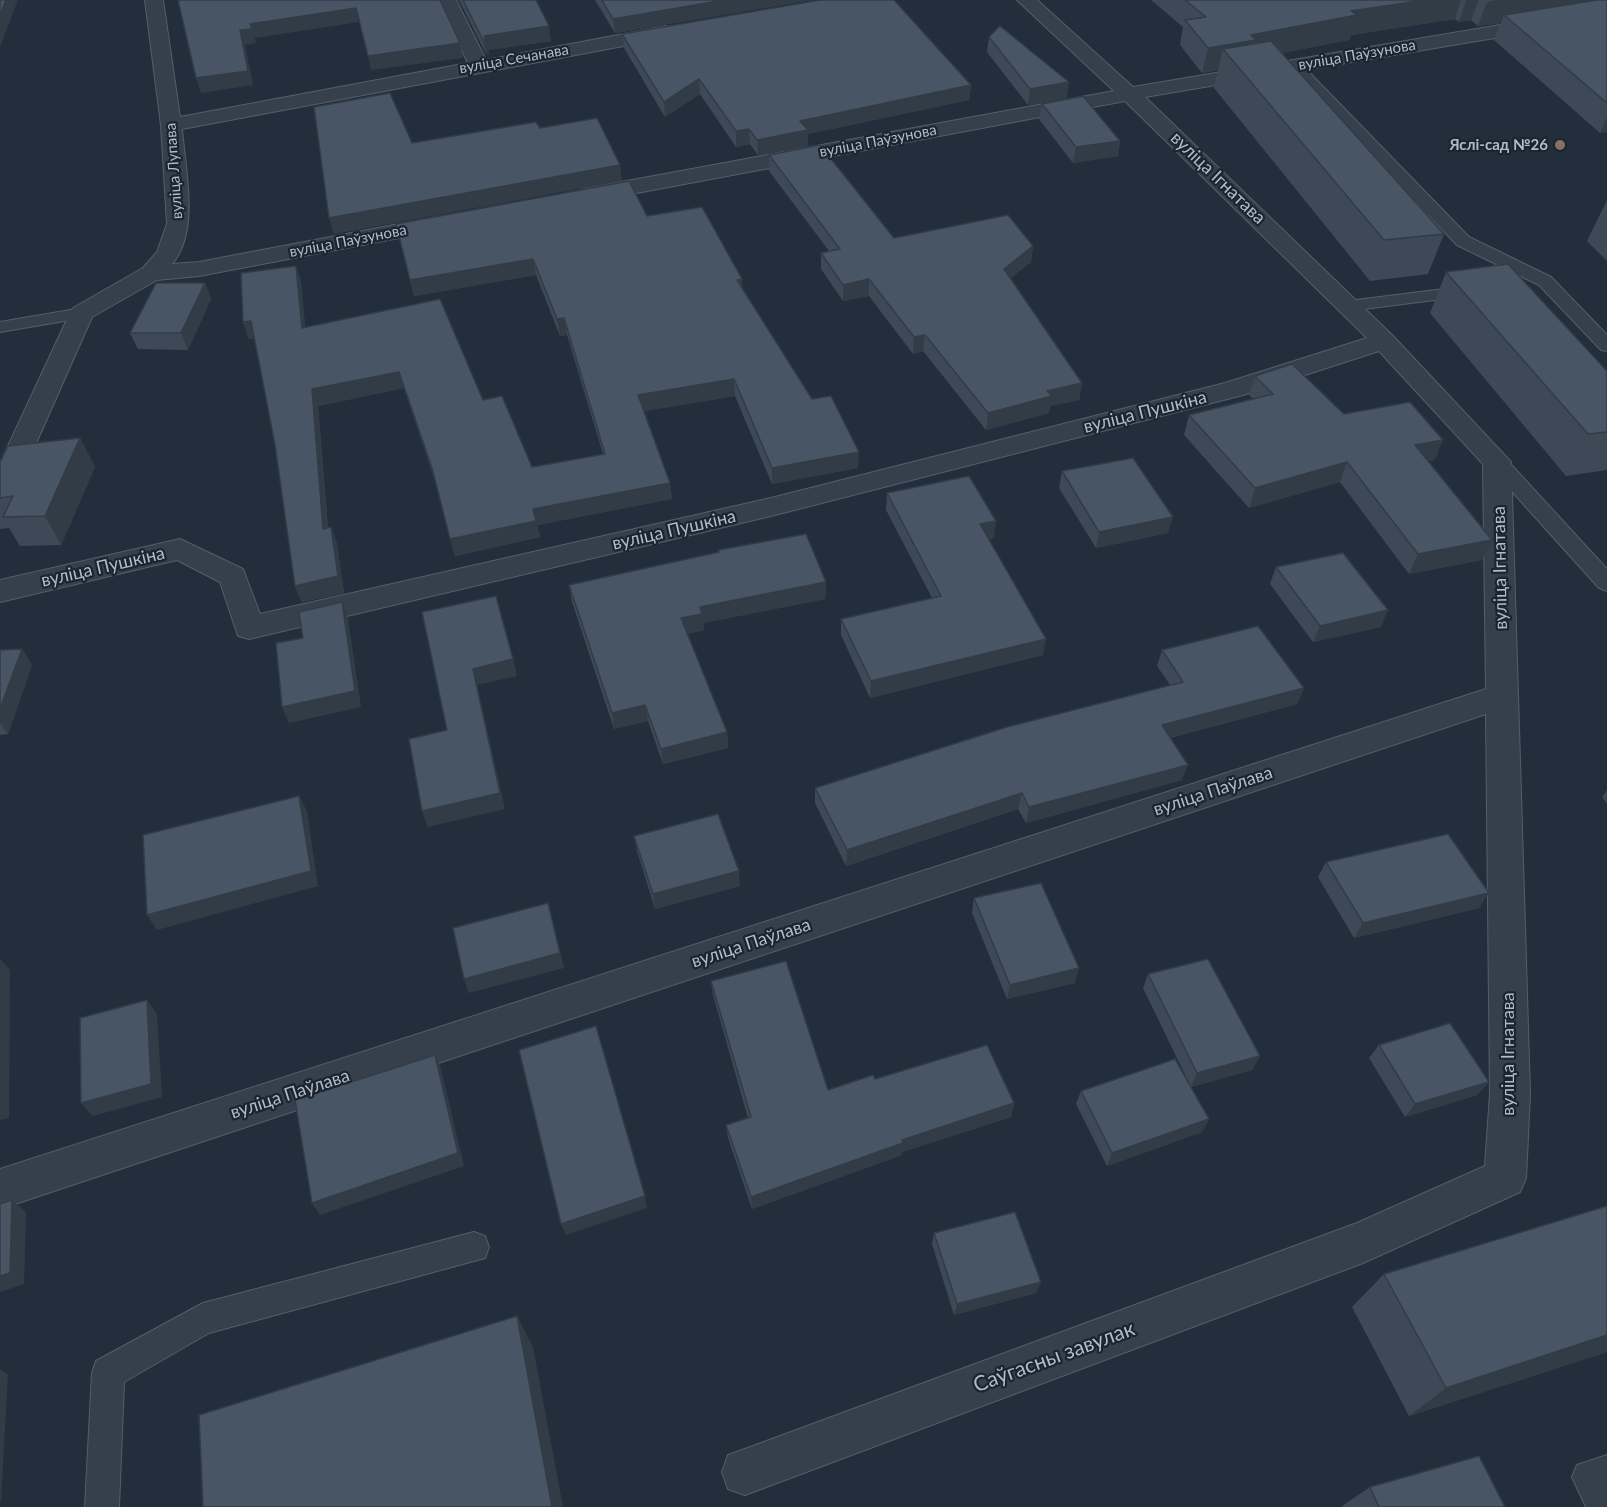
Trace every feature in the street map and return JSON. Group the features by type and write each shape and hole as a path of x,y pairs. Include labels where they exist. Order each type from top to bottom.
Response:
{"street":[{"name":"вуліца Лупава","path":"82,313 151,273 168,254 178,224 171,125 154,0"},
{"path":"447,0 479,65"},
{"name":"вуліца Ігнатава","path":"1026,0 1173,134 1384,341 1497,462 1510,1094 1505,1178 1363,1242"},
{"name":"вуліца Паўзунова","path":"563,200 1128,94 1607,14"},
{"name":"вуліца Сечанава","path":"171,125 479,65 686,28"},
{"name":"вуліца Паўзунова","path":"151,273 199,269 458,220"},
{"path":"0,494 82,313"},
{"name":"вуліца Пушкіна","path":"0,591 180,549 233,576 249,628 783,504 1234,389 1384,341"},
{"name":"вуліца Паўлава","path":"0,1190 1503,696"},
{"name":"Саўгасны завулак","path":"745,1472 1363,1242"}],"lane":[{"path":"1295,66 1463,241 1545,281 1607,346"},
{"path":"1511,285 1545,281"},
{"path":"1348,306 1489,288"},
{"path":"0,327 82,313"},
{"path":"1497,462 1607,583"},
{"path":"102,1507 108,1373 203,1319 474,1247"},
{"path":"1605,1507 1589,1477 1607,1472"}],"building":[{"path":"0,0 6,0 0,15"},
{"path":"178,0 440,0 460,43 368,56 356,8 250,24 252,29 240,30 248,71 196,78"},
{"path":"463,0 536,0 549,26 484,36 486,40 483,40"},
{"path":"602,0 724,0 613,19"},
{"path":"820,0 894,0 971,85 800,121 808,130 757,140 749,129 736,131 699,79 664,102 622,34"},
{"path":"1185,0 1425,0 1351,11 1357,15 1251,35 1256,40 1208,48 1185,20 1206,17"},
{"path":"1607,0 1607,103 1504,15"},
{"path":"1000,26 1069,82 1030,89 989,37"},
{"path":"1271,41 1444,234 1384,240 1223,49"},
{"path":"390,93 412,143 536,122 540,128 597,118 620,165 329,218 314,107"},
{"path":"1083,96 1120,141 1076,147 1042,104"},
{"path":"820,145 894,238 1008,215 1033,246 1004,269 1082,383 1047,391 1052,396 988,413 925,335 914,337 869,279 843,285 821,253 840,249 769,155"},
{"path":"629,181 647,216 702,207 742,279 737,280 812,399 831,396 859,452 772,468 734,379 638,395 670,483 533,509 536,521 450,539 432,468 399,372 312,389 323,529 331,527 338,576 295,586 275,445 251,321 243,322 241,273 296,266 302,328 440,299 483,400 502,396 532,467 605,454 564,318 557,319 533,259 410,280 396,224"},
{"path":"1508,264 1607,371 1607,432 1588,434 1446,272"},
{"path":"156,283 205,283 181,333 130,333"},
{"path":"1292,364 1344,414 1410,402 1443,440 1415,445 1492,540 1418,554 1347,462 1255,488 1189,415 1273,394 1255,376"},
{"path":"80,438 45,516 3,517 13,496 0,498 0,462 8,446"},
{"path":"1133,458 1173,517 1099,532 1062,471"},
{"path":"969,476 996,521 980,524 1046,639 871,681 841,619 941,596 887,493"},
{"path":"806,534 826,582 700,607 702,614 681,618 727,732 661,749 645,705 612,713 569,585 719,552 718,550"},
{"path":"1343,553 1388,610 1320,626 1276,567"},
{"path":"496,596 513,659 473,669 500,793 422,811 409,739 447,730 422,612"},
{"path":"342,602 355,691 282,707 276,643 303,638 299,612"},
{"path":"1258,626 1304,688 1162,725 1188,765 1029,807 1022,793 847,850 815,788 1007,727 1183,682 1162,650"},
{"path":"22,649 0,709 0,650"},
{"path":"299,796 311,871 147,915 143,835"},
{"path":"718,814 739,871 653,894 634,836"},
{"path":"1448,834 1489,893 1363,923 1326,862"},
{"path":"1041,883 1079,968 1010,985 974,898"},
{"path":"548,903 560,953 464,979 453,928"},
{"path":"1208,959 1260,1056 1197,1073 1148,974"},
{"path":"786,961 828,1090 873,1075 875,1079 987,1045 1014,1103 902,1140 903,1143 751,1197 726,1125 751,1117 711,981"},
{"path":"147,1000 151,1084 81,1103 80,1018"},
{"path":"1450,1023 1489,1082 1415,1104 1379,1045"},
{"path":"596,1026 645,1196 561,1224 519,1050"},
{"path":"435,1055 458,1153 312,1203 295,1100"},
{"path":"1175,1059 1209,1119 1112,1153 1081,1091"},
{"path":"12,1200 10,1273 0,1276 0,1204"},
{"path":"1607,1206 1607,1335 1446,1388 1384,1274"},
{"path":"1015,1212 1041,1282 957,1304 934,1233"},
{"path":"517,1316 552,1507 203,1507 199,1415"},
{"path":"1479,1456 1505,1507 1379,1507 1370,1487"}],"place":[{"name":"Яслі-сад №26","path":"1560,145"}]}
